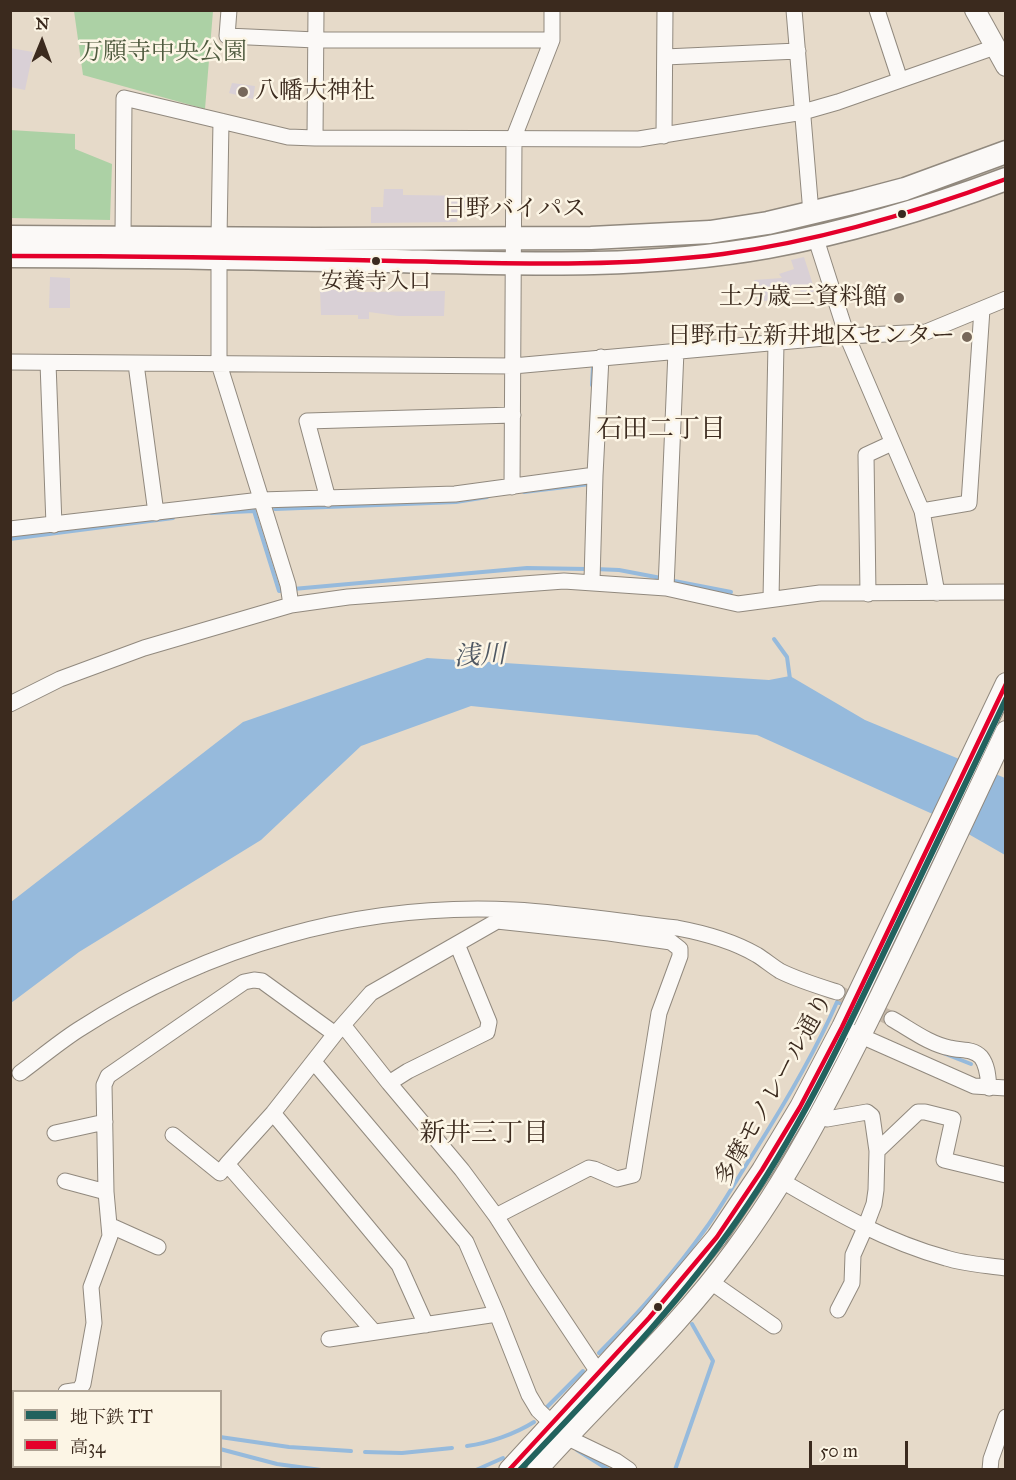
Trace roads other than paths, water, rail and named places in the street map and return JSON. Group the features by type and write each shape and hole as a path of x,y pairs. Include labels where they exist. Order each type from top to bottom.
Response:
{"highway":[{"name":"日野バイパス","path":"10,256 512,238 622,237 710,232 768,223 904,189 1005,152"},
{"name":"日野バイパス","path":"10,237 123,237 219,248 513,264 617,262 676,258 767,247 933,205 1005,179"}],"main road":[{"path":"975,10 1005,66"},
{"name":"多摩モノレール通り","path":"509,1470 649,1318 722,1229 762,1170 800,1107 842,1027 996,715 1005,683"},
{"name":"多摩モノレール通り","path":"537,1470 566,1437 665,1336 711,1282 735,1251 782,1181 819,1115 888,980 1005,731"}],"street":[{"path":"229,10 227,36 316,40 552,40"},
{"path":"315,138 316,10"},
{"path":"512,487 514,137 552,40 552,10"},
{"path":"664,136 665,10"},
{"path":"794,10 811,213"},
{"path":"877,10 900,80"},
{"path":"123,237 124,98 288,137 639,139 803,111 838,102 995,47"},
{"path":"665,57 798,51"},
{"path":"220,121 219,364 290,596"},
{"path":"815,236 847,336 922,511 937,593"},
{"path":"10,362 513,366 847,336 926,332 1005,299"},
{"path":"922,511 969,503 982,309"},
{"path":"771,599 776,342"},
{"path":"667,581 676,351"},
{"path":"593,573 601,357"},
{"path":"48,363 54,525"},
{"path":"136,364 156,513"},
{"path":"328,499 307,421 513,415"},
{"path":"868,594 866,455 892,443"},
{"path":"10,529 261,500 455,494 595,475"},
{"path":"10,704 36,690 100,663 202,630 290,596 348,597 541,582 593,573 667,581 738,604 820,594 1005,592"},
{"path":"173,1135 220,1173 273,1113 339,1029 371,993 514,910"},
{"path":"20,1073 78,1031 118,1006 198,966 261,942 346,921 410,912 514,910 677,928 735,945 756,954 778,970 810,984 837,992"},
{"path":"496,1216 589,1168 594,1168 617,1179 633,1175 659,1013 680,956 680,950 671,942 497,921"},
{"path":"389,1083 408,1071 487,1032 489,1022 457,944"},
{"path":"75,1390 80,1389 83,1384 94,1323 91,1287 110,1236 106,1192 104,1084 108,1076 244,982 254,980 262,981 339,1029 389,1083 462,1170 496,1216 598,1372"},
{"path":"892,1019 934,1042 950,1048 972,1051 980,1057 985,1066 989,1088"},
{"path":"842,1027 974,1086 1005,1088"},
{"path":"314,1062 466,1242 537,1410 566,1437 630,1470"},
{"path":"819,1115 827,1119 867,1112 872,1116 877,1151 874,1204 853,1255 852,1283 838,1310"},
{"path":"877,1151 918,1112 925,1112 953,1119 944,1161 1005,1175"},
{"path":"273,1113 399,1265 426,1325"},
{"path":"55,1133 105,1122"},
{"path":"227,1164 374,1332"},
{"path":"66,1181 106,1192"},
{"path":"782,1181 865,1228 900,1243 948,1259 1005,1268"},
{"path":"109,1225 158,1247"},
{"path":"711,1282 774,1326"},
{"path":"329,1339 497,1314"},
{"path":"990,1470 991,1459 1005,1418"}],"water":[{"path":"427,658 769,680 790,676 865,720 1005,778 1005,855 937,816 757,735 471,706 361,746 261,840 79,952 11,1003 11,902 243,722"}],"waterway":[{"path":"592,385 593,367"},
{"path":"524,492 590,484"},
{"path":"275,509 456,502 487,497"},
{"path":"211,513 254,511 279,591 285,590"},
{"path":"10,539 173,518"},
{"path":"293,589 527,568 587,569"},
{"path":"595,569 619,570 661,578"},
{"path":"669,580 731,592"},
{"path":"774,639 787,657 790,679"},
{"path":"599,1353 655,1293 712,1219 765,1136 819,1041 837,1002 840,1003"},
{"path":"943,1053 971,1064"},
{"path":"675,1470 713,1361 692,1324"},
{"path":"546,1408 583,1371"},
{"path":"467,1446 502,1437 534,1422"},
{"path":"10,1441 12,1431"},
{"path":"222,1437 289,1447 351,1451"},
{"path":"365,1452 402,1453 452,1448"},
{"path":"222,1450 277,1464 321,1470"},
{"path":"577,1450 609,1470"},
{"path":"476,1470 503,1458"}],"tunnel":[{"path":"837,992 892,1019"}],"metro line":[{"name":"TT","path":"520,1470 661,1317 714,1253 760,1186 801,1118 838,1048 1006,699"}],"place":[{"name":"八幡大神社","path":"243,92"},
{"name":"安養寺入口","path":"376,261"},
{"name":"土方歳三資料館","path":"899,298"},
{"name":"日野市立新井地区センター","path":"967,337"}],"district":[{"name":"石田二丁目","path":"661,431"},
{"name":"新井三丁目","path":"484,1135"}],"park label":[{"name":"万願寺中央公園","path":"163,53"}],"water label":[{"name":"浅川","path":"480,657"}]}
